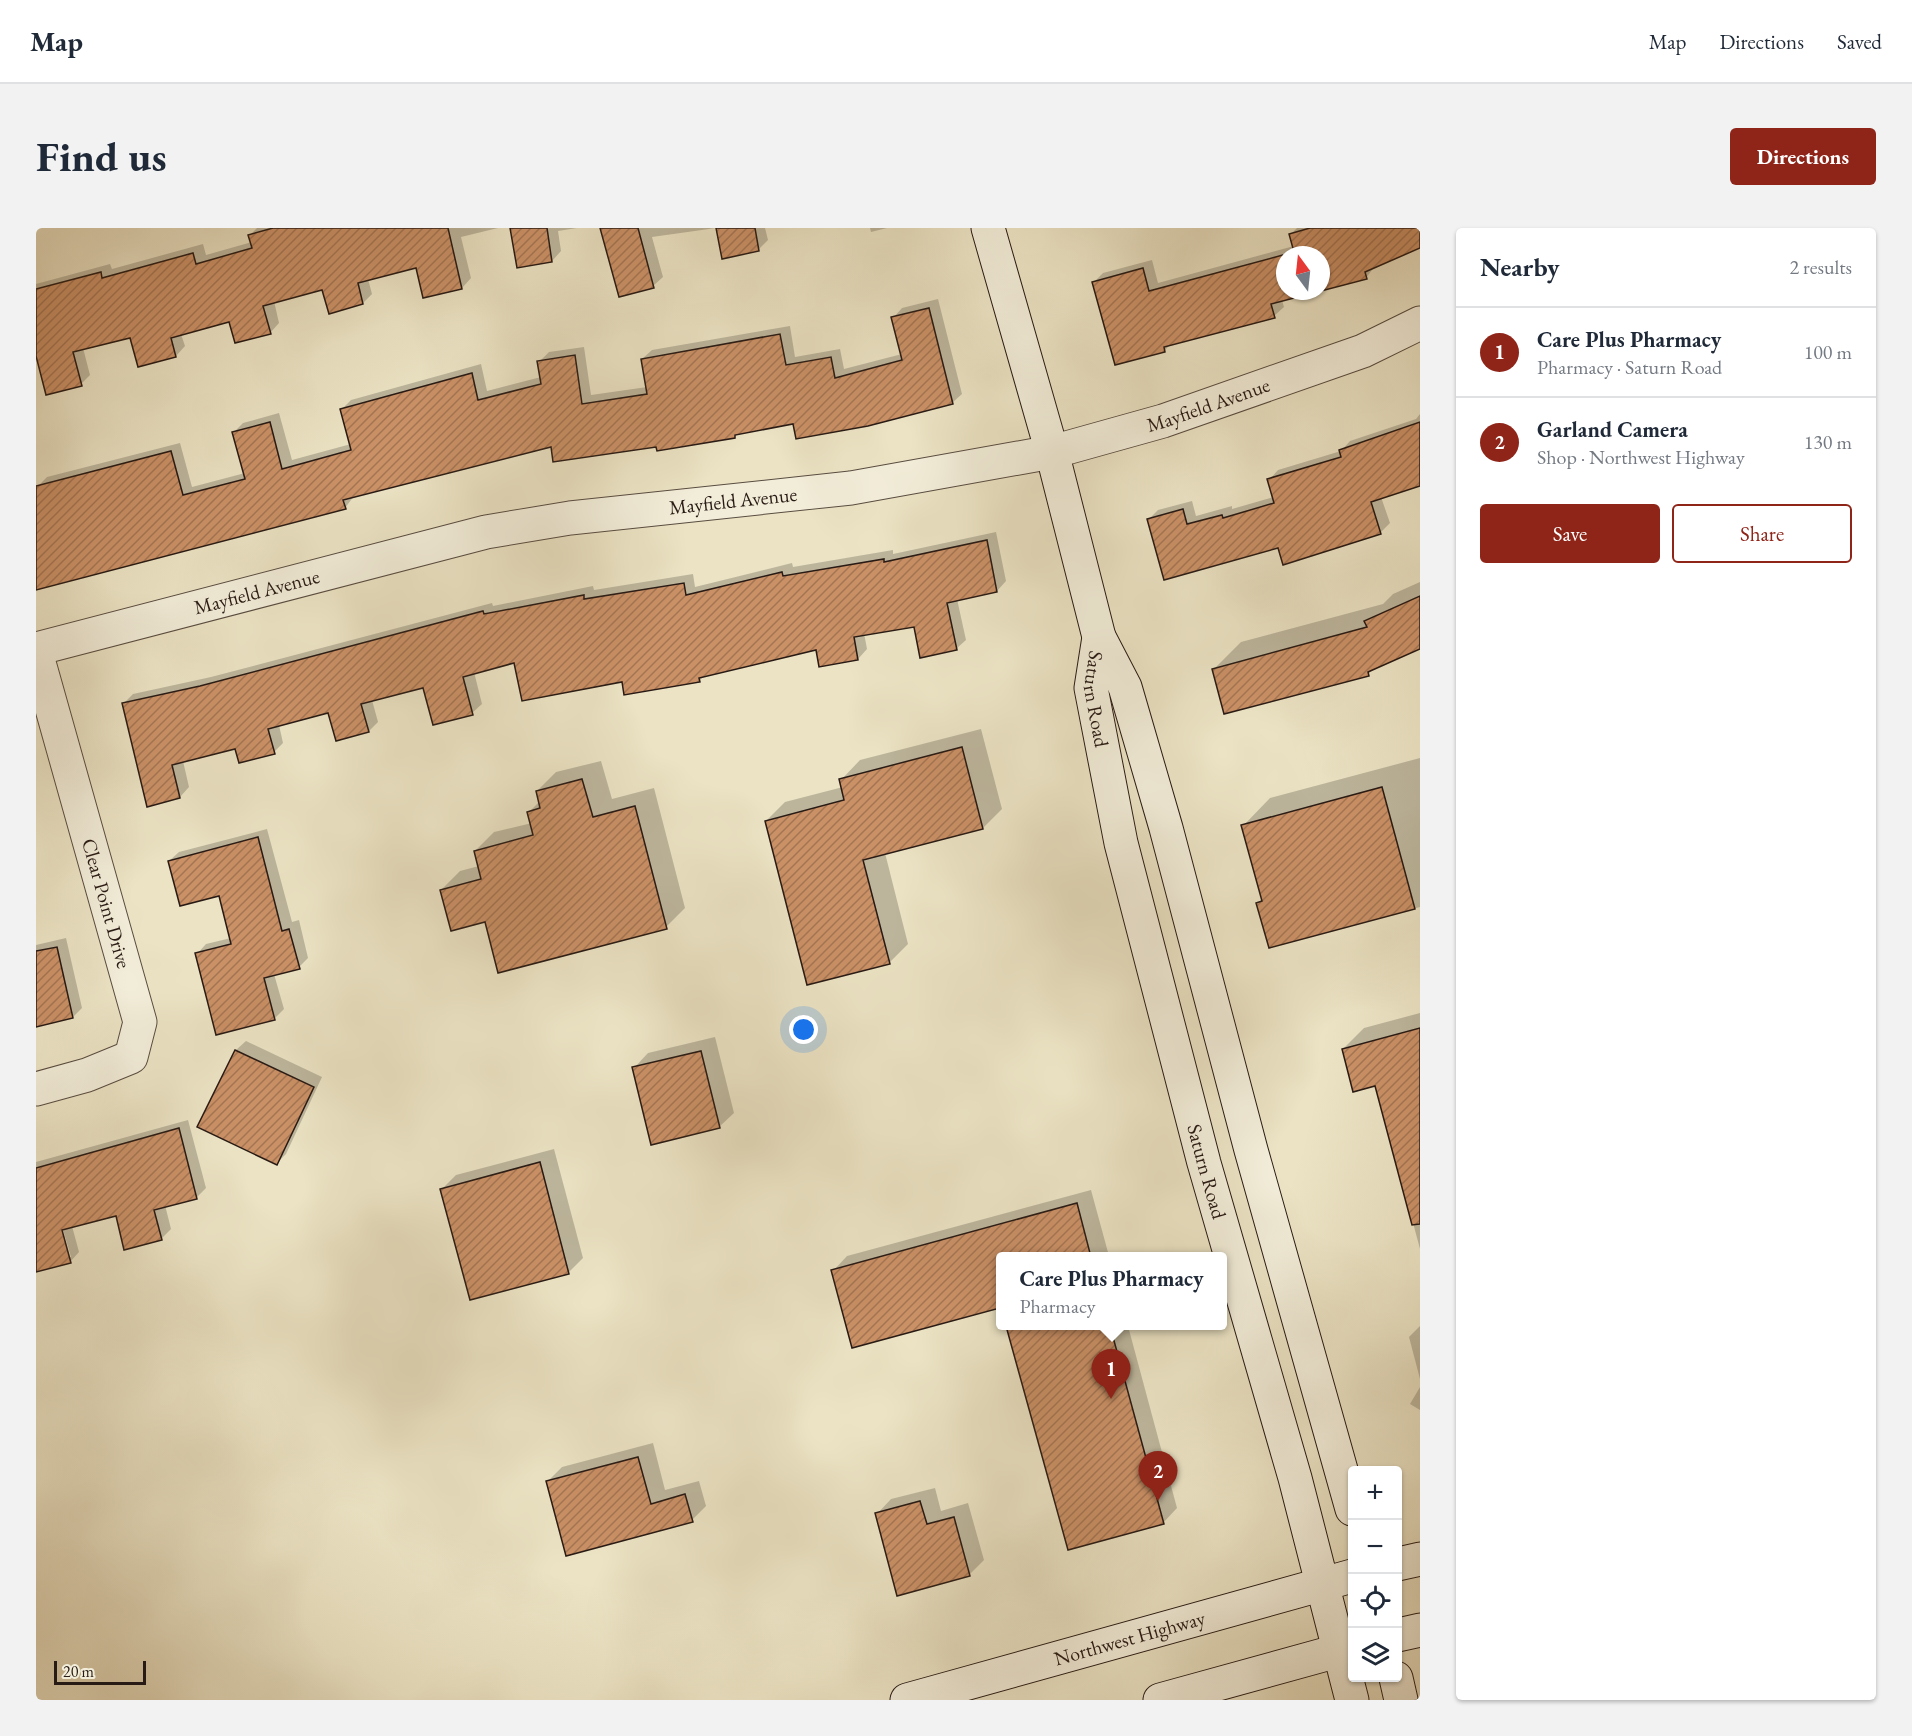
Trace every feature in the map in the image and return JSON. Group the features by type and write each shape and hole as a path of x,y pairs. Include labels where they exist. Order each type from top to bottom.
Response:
{"street":[{"name":"Saturn Road","path":"988,228 1052,452 1099,637 1125,687 1150,774 1251,1150 1348,1491"},
{"name":"Mayfield Avenue","path":"36,651 486,532 570,518 851,489 1052,452 1163,421 1329,363 1363,351 1420,323"},
{"name":"Saturn Road","path":"1099,637 1091,688 1121,843 1204,1163 1295,1478 1337,1580 1352,1700"},
{"name":"Clear Point Drive","path":"36,651 140,1022 130,1057 87,1076 36,1089"},
{"path":"1402,1563 1420,1559"},
{"name":"Northwest Highway","path":"907,1700 1337,1580"},
{"path":"1402,1634 1420,1630"},
{"path":"1160,1700 1346,1649"},
{"path":"1397,1682 1401,1700"}],"building":[{"path":"273,228 448,228 462,289 423,298 416,268 358,283 363,304 329,314 322,290 263,306 271,334 235,343 229,322 171,338 176,357 138,367 130,338 73,352 82,386 46,395 36,356 36,289 101,272 102,278 193,253 196,264 252,248 248,235"},
{"path":"510,228 547,228 552,262 517,268"},
{"path":"600,228 638,228 654,288 619,297"},
{"path":"716,228 755,228 759,251 722,259"},
{"path":"1310,228 1420,228 1420,248 1365,272 1367,279 1330,289 1330,246 1292,246 1289,234"},
{"path":"1276,257 1276,300 1286,300 1271,304 1275,318 1164,347 1165,352 1115,365 1092,282 1143,268 1149,291"},
{"path":"929,308 953,404 868,426 796,439 793,424 735,435 735,438 657,451 656,447 553,462 551,447 343,500 346,509 36,590 36,486 171,451 183,495 245,479 232,432 270,422 282,469 351,450 340,409 472,373 478,400 541,384 537,361 575,355 582,404 647,394 641,359 780,334 786,365 831,357 835,378 902,360 891,317"},
{"path":"1420,422 1420,486 1371,502 1381,534 1283,565 1278,548 1164,580 1147,519 1183,509 1187,524 1222,515 1223,518 1274,503 1267,479 1341,457 1339,450"},
{"path":"987,540 997,592 947,603 957,650 920,658 914,627 854,637 858,660 819,667 816,650 699,678 700,682 624,695 622,682 522,701 514,663 463,677 473,715 433,725 423,688 361,704 369,732 336,741 328,713 268,729 275,754 239,763 235,749 172,765 180,798 147,807 122,703 200,686 483,611 484,614 584,595 584,599 684,583 686,595 782,572 783,576 884,559 884,562"},
{"path":"1420,596 1420,649 1368,672 1369,676 1224,714 1212,669 1367,627 1364,621"},
{"path":"962,747 983,829 863,860 890,964 807,985 765,821 844,800 839,779"},
{"path":"582,779 593,817 635,806 667,929 498,973 485,922 451,931 440,890 481,879 474,851 533,835 527,812 540,808 536,791"},
{"path":"1382,787 1415,909 1269,948 1256,903 1262,901 1241,825"},
{"path":"258,837 282,931 289,929 300,969 264,978 275,1020 216,1035 195,953 231,944 219,896 180,906 168,861"},
{"path":"57,947 73,1018 36,1027 36,951"},
{"path":"1420,1028 1420,1224 1412,1225 1375,1086 1353,1092 1342,1049"},
{"path":"235,1050 314,1087 277,1165 197,1127"},
{"path":"701,1051 720,1128 651,1145 632,1067"},
{"path":"179,1128 197,1199 154,1210 162,1240 124,1250 116,1216 62,1230 71,1263 36,1272 36,1168"},
{"path":"540,1162 569,1274 470,1300 440,1189"},
{"path":"1077,1203 1090,1252 996,1252 996,1309 852,1348 831,1270"},
{"path":"1007,1330 1111,1330 1164,1524 1068,1550"},
{"path":"638,1457 651,1504 685,1494 693,1522 566,1556 546,1481"},
{"path":"920,1501 927,1524 954,1517 970,1576 897,1596 875,1513"}],"place":[{"name":"Care Plus Pharmacy","path":"1111,1399"},
{"name":"Garland Camera","path":"1158,1501"}]}
